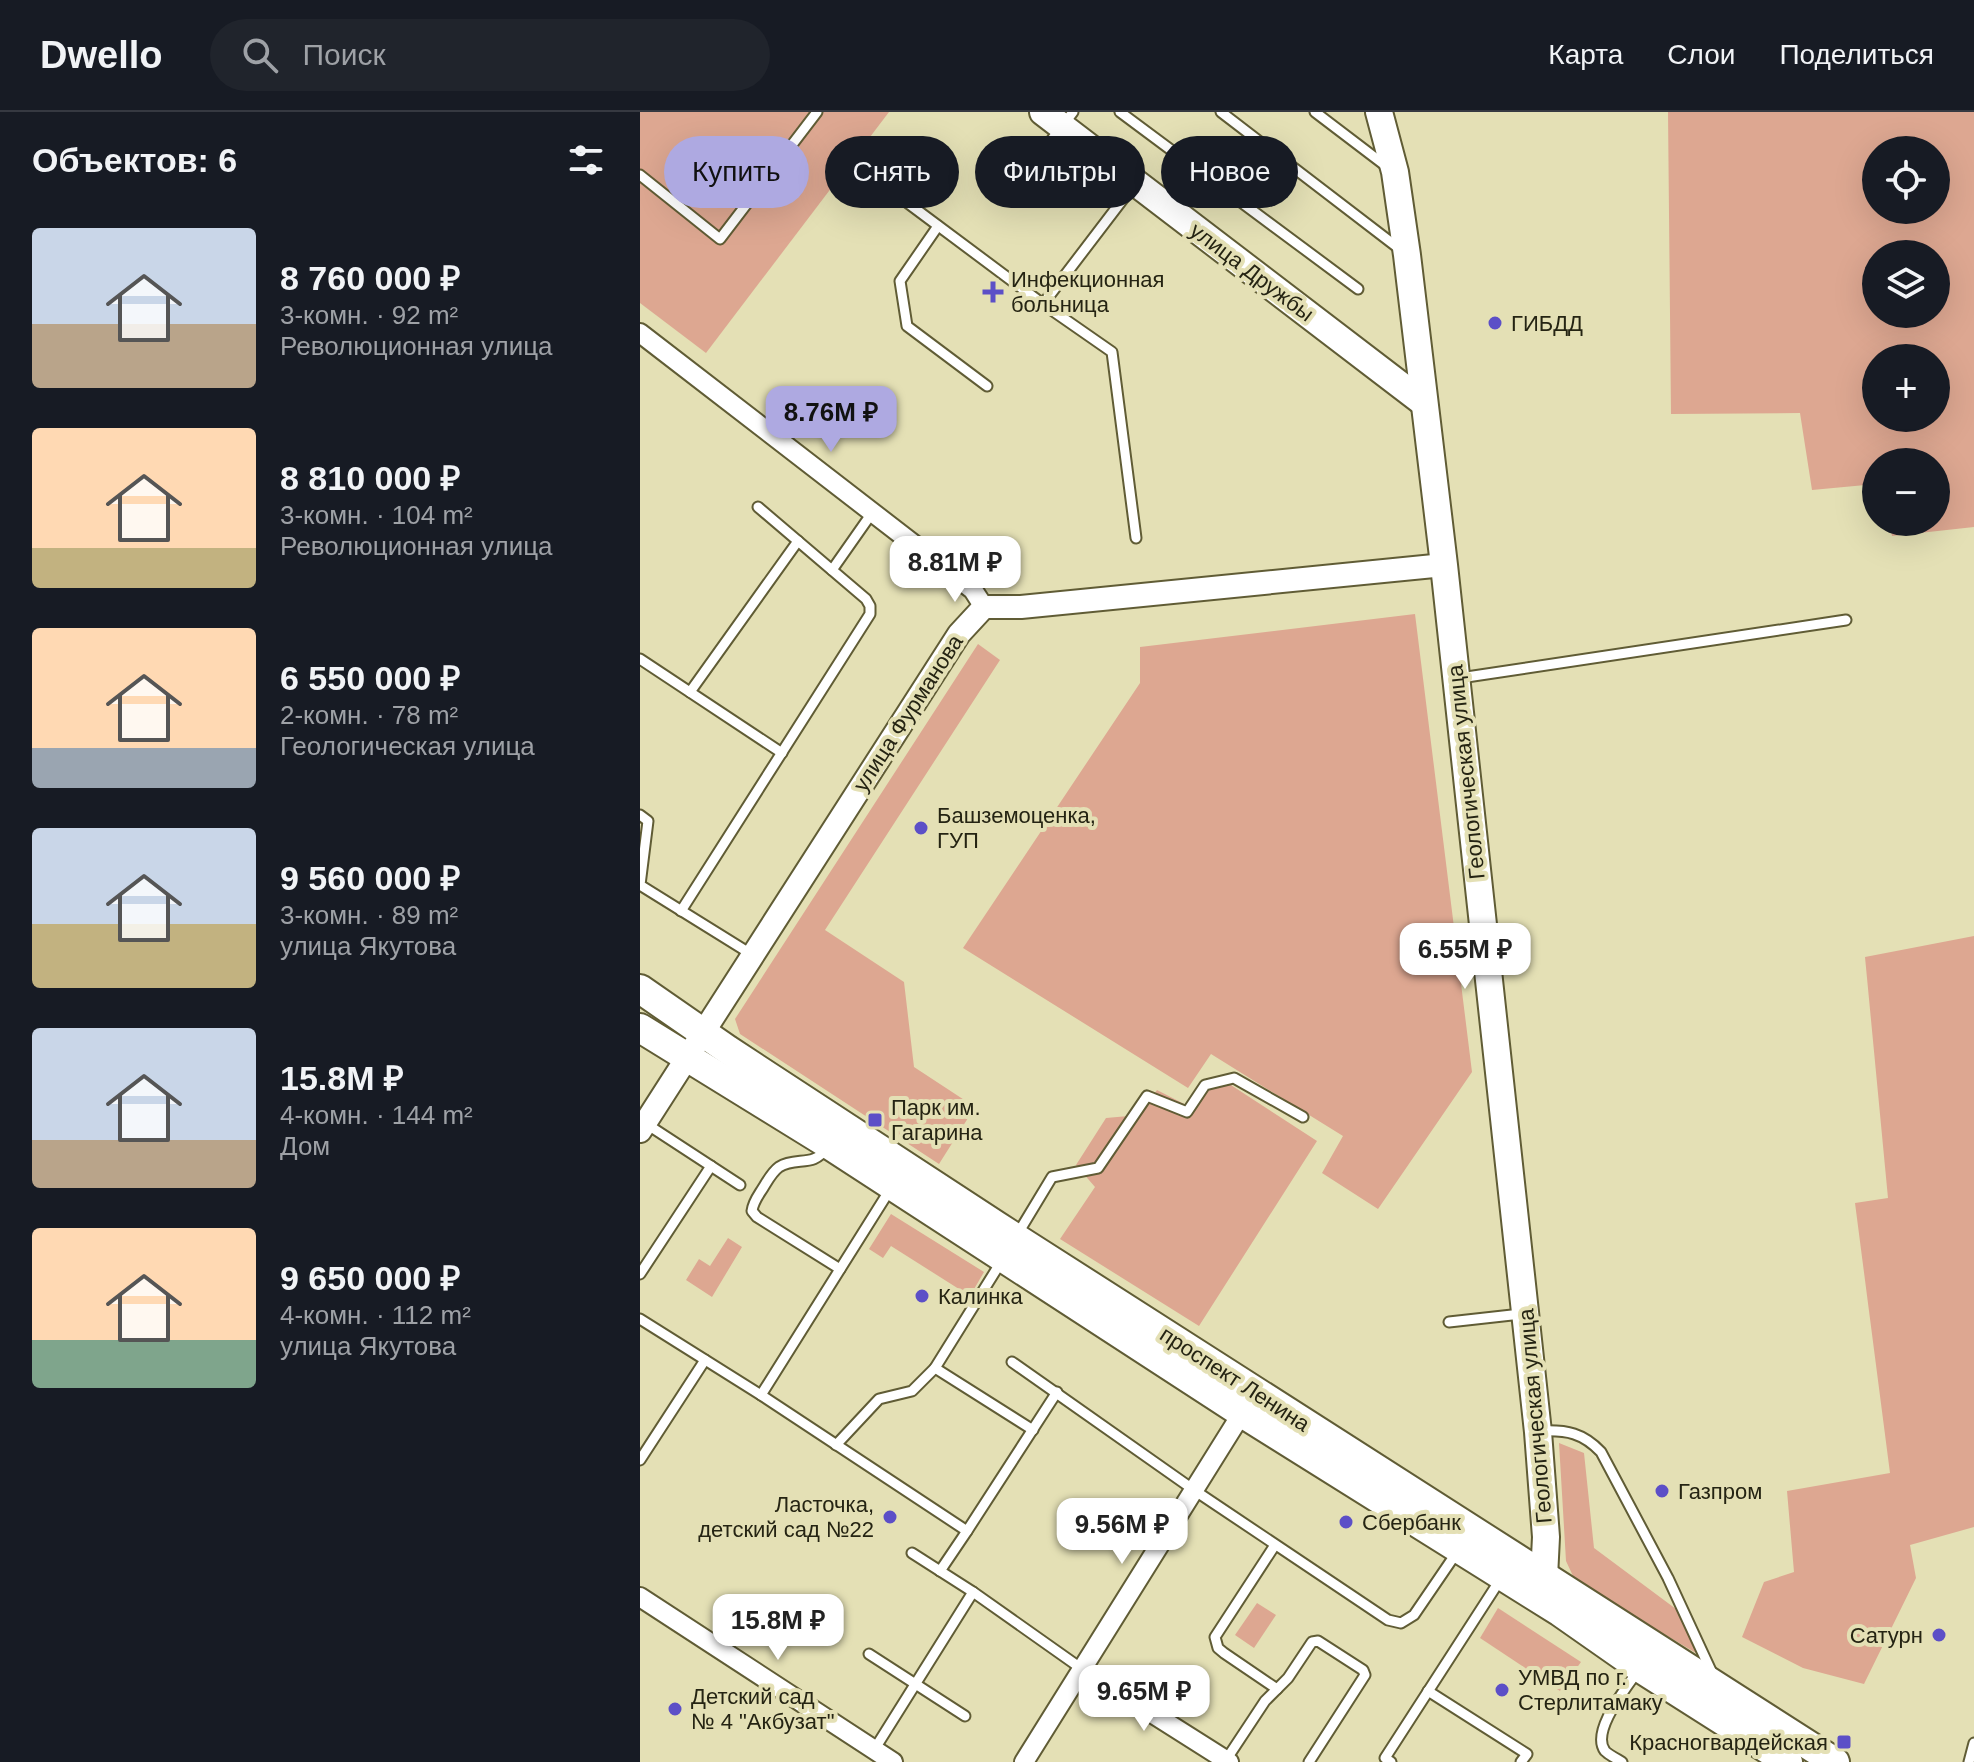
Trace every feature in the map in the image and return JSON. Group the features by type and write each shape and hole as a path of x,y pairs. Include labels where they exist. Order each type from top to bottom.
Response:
{"main road":[{"name":"Геологическая улица","path":"1381,113 1395,172 1407,255 1444,565 1538,1432 1546,1537 1544,1577"},
{"name":"улица Дружбы","path":"1059,117 1081,136"},
{"name":"улица Дружбы","path":"1145,191 1424,403"},
{"name":"проспект Ленина","path":"640,989 1009,1248 1249,1402 1544,1577 1835,1762"},
{"name":"проспект Ленина","path":"640,1028 892,1186 1009,1248"},
{"name":"проспект Ленина","path":"1249,1402 1458,1550 1560,1612 1640,1668 1788,1762"}],"street":[{"path":"640,333 973,590 984,607 1021,607 1444,565"},
{"name":"улица Фурманова","path":"642,1127 959,634 984,607"},
{"path":"1024,1762 1249,1402"},
{"path":"640,1597 893,1762"},
{"path":"1082,1669 1227,1761"}],"lane":[{"path":"640,175 720,239 817,112"},
{"path":"1120,112 1358,289"},
{"path":"1221,112 1407,255"},
{"path":"1315,112 1395,172"},
{"path":"1048,136 1059,117"},
{"path":"914,208 1112,352 1136,538"},
{"path":"1043,304 1116,208"},
{"path":"938,226 900,281 907,326 987,386"},
{"path":"681,911 870,614 866,599 758,507"},
{"path":"832,570 872,513"},
{"path":"690,692 798,541"},
{"path":"1456,679 1846,620"},
{"path":"640,659 782,753"},
{"path":"640,815 648,821 640,885 751,954"},
{"path":"836,1445 879,1399 912,1391 935,1368 1052,1177 1098,1168 1147,1096 1187,1112 1205,1085 1234,1078 1303,1117"},
{"path":"642,1127 740,1185"},
{"path":"828,1144 817,1159 779,1167 772,1173 752,1207 757,1217 840,1269"},
{"path":"640,1274 711,1166"},
{"path":"761,1395 892,1186"},
{"path":"1449,1322 1525,1313"},
{"path":"640,1319 967,1531"},
{"path":"640,1460 705,1360"},
{"path":"1012,1362 1194,1490 1388,1620 1396,1623 1408,1621 1458,1550"},
{"path":"935,1368 1033,1430"},
{"path":"940,1571 1057,1392"},
{"path":"1538,1432 1562,1430 1578,1434 1591,1441 1601,1452 1668,1578 1720,1690"},
{"path":"1275,1545 1215,1637 1218,1648 1277,1689"},
{"path":"912,1553 1082,1669"},
{"path":"1391,1762 1385,1758 1502,1578"},
{"path":"874,1750 973,1592"},
{"path":"1227,1761 1267,1699 1316,1641 1364,1672 1365,1678 1309,1762"},
{"path":"869,1654 965,1716"},
{"path":"1622,1762 1605,1751 1602,1731 1606,1719 1640,1668"},
{"path":"1428,1691 1527,1754 1521,1762"},
{"path":"1969,1762 1974,1743"}],"shaded area":[{"path":"640,112 889,112 871,136 825,136 825,196 706,353 640,303"},
{"path":"1668,112 1974,112 1974,527 1950,530 1950,448 1862,448 1862,485 1812,490 1800,413 1671,414"},
{"path":"1415,614 1472,1072 1378,1209 1322,1173 1343,1136 1211,1054 1188,1088 963,948 1140,683 1140,647"},
{"path":"978,644 1000,660 825,930 904,982 914,1067 975,1107 939,1164 740,1034 735,1019"},
{"path":"1974,936 1974,1527 1910,1545 1916,1578 1864,1684 1803,1668 1742,1637 1764,1582 1794,1572 1787,1491 1890,1473 1855,1203 1888,1198 1865,957"},
{"path":"1217,1076 1317,1141 1199,1326 1060,1239 1095,1187 1076,1165 1106,1118 1140,1115 1157,1090 1190,1107"},
{"path":"891,1214 984,1272 970,1296 891,1246 883,1258 869,1249"},
{"path":"728,1238 742,1247 712,1297 686,1280 699,1259 710,1266"},
{"path":"1559,1443 1584,1453 1594,1548 1676,1609 1696,1653 1583,1586 1573,1576 1566,1561"},
{"path":"1257,1603 1276,1615 1254,1648 1235,1635"},
{"path":"1498,1608 1581,1662 1560,1691 1480,1638"}],"place":[{"name":"Инфекционная больница","path":"993,292"},
{"name":"ГИБДД","path":"1495,323"},
{"name":"Башземоценка, ГУП","path":"921,828"},
{"name":"Парк им. Гагарина","path":"875,1120"},
{"name":"Калинка","path":"922,1296"},
{"name":"Газпром","path":"1662,1491"},
{"name":"Ласточка, детский сад №22","path":"890,1517"},
{"name":"Сбербанк","path":"1346,1522"},
{"name":"Сатурн","path":"1939,1635"},
{"name":"УМВД по г. Стерлитамаку","path":"1502,1690"},
{"name":"Детский сад № 4 \"Акбузат\"","path":"675,1709"},
{"name":"Красногвардейская","path":"1844,1742"}]}
